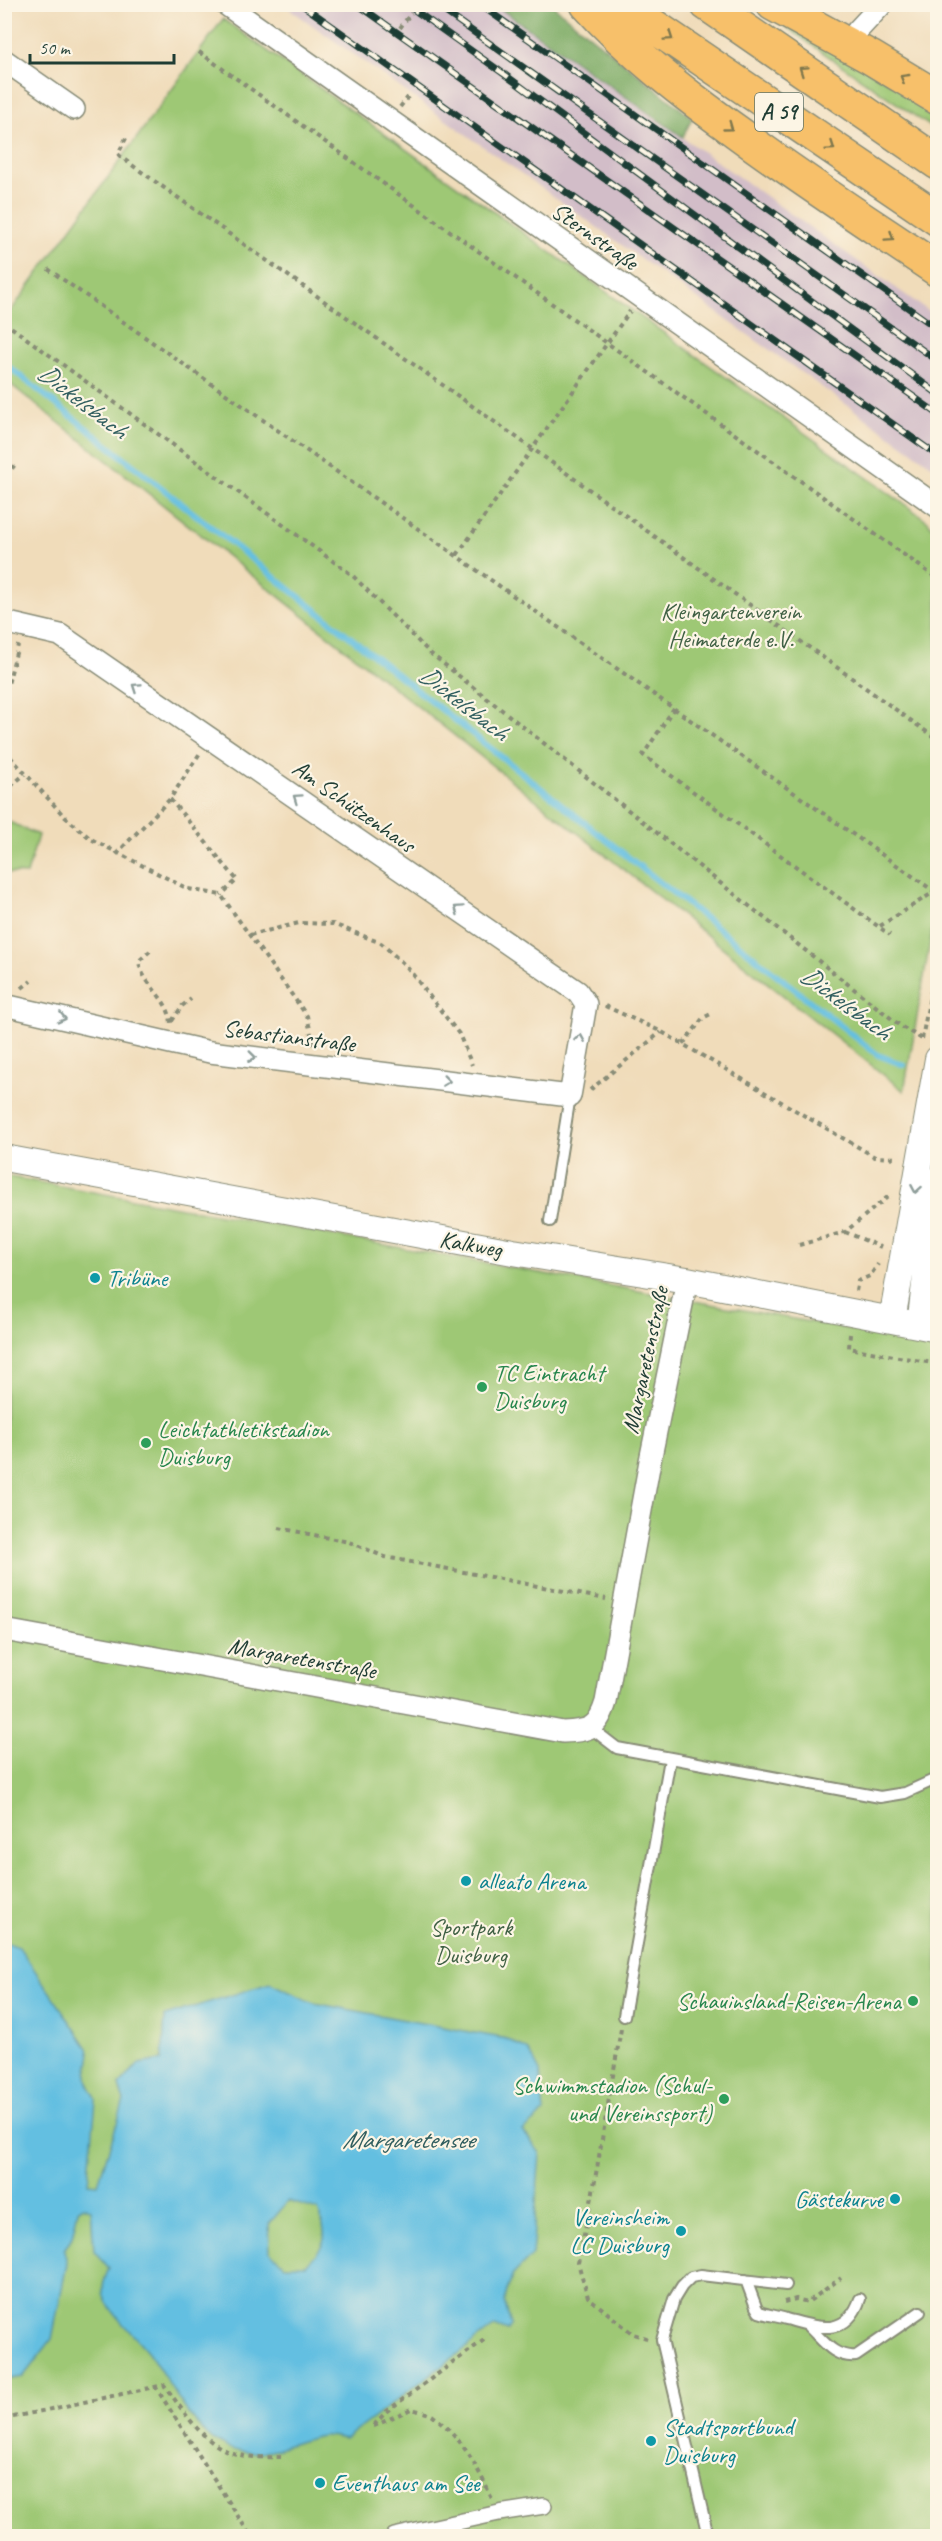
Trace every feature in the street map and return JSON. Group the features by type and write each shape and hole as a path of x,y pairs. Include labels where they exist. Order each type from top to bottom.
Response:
{"highway":[{"path":"587,4 605,25 682,92 776,160 938,270"},
{"name":"A 59","path":"621,4 938,219"},
{"name":"A 59","path":"707,4 938,163"},
{"path":"772,4 863,44 938,98"}],"street":[{"name":"Sternstraße","path":"225,4 938,507"},
{"path":"863,44 882,4"},
{"path":"4,60 74,109"},
{"name":"Am Schützenhaus","path":"13,623 60,635 578,992 585,1005"},
{"name":"Sebastianstraße","path":"4,1005 210,1052 570,1096"},
{"path":"570,1096 585,1005"},
{"path":"892,1320 938,1059"},
{"name":"Kalkweg","path":"4,1158 501,1250 687,1280 929,1327"},
{"path":"929,1327 938,1180"},
{"name":"Margaretenstraße","path":"4,1630 563,1732 591,1728 601,1718 606,1702 650,1461 687,1280"},
{"path":"394,2536 499,2513 544,2506"}],"lane":[{"path":"550,1221 570,1096"},
{"path":"591,1728 617,1748 880,1797 905,1793 938,1778"},
{"path":"624,2016 670,1759"},
{"path":"708,2536 664,2354 662,2340 674,2299 681,2286 690,2277 708,2275 786,2285"},
{"path":"747,2280 759,2312 808,2326 824,2328 841,2323 855,2312 860,2299"},
{"path":"808,2326 834,2352 847,2357 856,2356 920,2312"}],"path":[{"path":"400,28 411,14"},
{"path":"199,52 938,579"},
{"path":"126,138 118,154 122,158 938,740"},
{"path":"48,268 936,893"},
{"path":"457,555 632,309"},
{"path":"4,322 352,575 430,653 902,1027 922,1039"},
{"path":"4,460 17,470"},
{"path":"4,700 13,623"},
{"path":"674,708 643,755 891,935"},
{"path":"116,854 170,799 210,738"},
{"path":"4,750 65,817 91,839 116,854 188,889 221,895 307,1016 314,1039 314,1065"},
{"path":"4,792 26,774"},
{"path":"170,799 237,880 221,895"},
{"path":"936,893 938,872"},
{"path":"880,926 936,893"},
{"path":"250,935 299,923 333,924 381,943 408,967 459,1034 471,1059 472,1084"},
{"path":"150,951 139,961 140,970 169,1010 172,1021"},
{"path":"168,1042 172,1021 182,1006 191,999"},
{"path":"585,1005 603,1005 662,1032 875,1157 897,1158"},
{"path":"683,1044 703,1018 714,1013"},
{"path":"570,1096 584,1095 662,1032"},
{"path":"799,1245 845,1232 890,1196"},
{"path":"845,1232 881,1247"},
{"path":"852,1313 849,1348 938,1364"},
{"path":"279,1528 349,1542 385,1557 624,1603"},
{"path":"624,2016 578,2263 588,2297 633,2334 656,2340 664,2354"},
{"path":"823,2291 840,2278"},
{"path":"484,2340 387,2411 372,2427 411,2409 432,2414 451,2431 480,2472 499,2513"},
{"path":"4,2419 165,2385 203,2436 222,2450 246,2456 284,2457"},
{"path":"155,2386 249,2536"}],"shaded area":[{"path":"284,5 495,5 937,317 937,469"}],"green space":[{"path":"495,5 552,5 692,118 683,137"},
{"path":"761,10 937,109 937,131"},
{"name":"Kleingartenverein Heimaterde e.V.","path":"223,19 928,521 937,534 937,902 904,1091 5,380 5,306 11,311"},
{"path":"5,820 38,835 27,874 5,873"},
{"name":"Sportpark Duisburg","path":"5,1176 937,1345 937,2536 5,2536"}],"water":[{"name":"Margaretensee","path":"5,1942 19,1947 88,2048 90,2060 87,2080 96,2100 88,2183 98,2184 124,2101 119,2086 138,2064 162,2060 165,2016 270,1983 314,2003 507,2039 529,2051 540,2072 544,2113 523,2131 540,2153 532,2255 512,2276 504,2301 511,2325 508,2331 495,2326 345,2439 322,2436 270,2450 249,2452 223,2446 210,2437 186,2410 148,2352 119,2320 105,2299 103,2287 109,2268 94,2251 91,2209 82,2206 78,2210 72,2237 64,2250 67,2263 52,2339 23,2377 5,2380","holes":["288,2201 318,2210 324,2227 324,2240 318,2252 306,2265 285,2265 270,2253 269,2224"]}],"waterway":[{"name":"Dickelsbach","path":"4,363 878,1055 904,1065"}],"railway":[{"path":"301,4 938,456"},
{"path":"357,4 938,414"},
{"path":"406,4 938,394"},
{"path":"434,4 938,361"},
{"path":"479,4 938,329"}],"place":[{"name":"Tribüne","path":"95,1278"},
{"name":"TC Eintracht Duisburg","path":"482,1387"},
{"name":"Leichtathletikstadion Duisburg","path":"146,1443"},
{"name":"alleato Arena","path":"466,1881"},
{"name":"Schauinsland-Reisen-Arena","path":"913,2001"},
{"name":"Schwimmstadion (Schul- und Vereinssport)","path":"724,2099"},
{"name":"Gästekurve","path":"895,2199"},
{"name":"Vereinsheim LC Duisburg","path":"681,2231"},
{"name":"Stadtsportbund Duisburg","path":"651,2441"},
{"name":"Eventhaus am See","path":"320,2483"}]}
